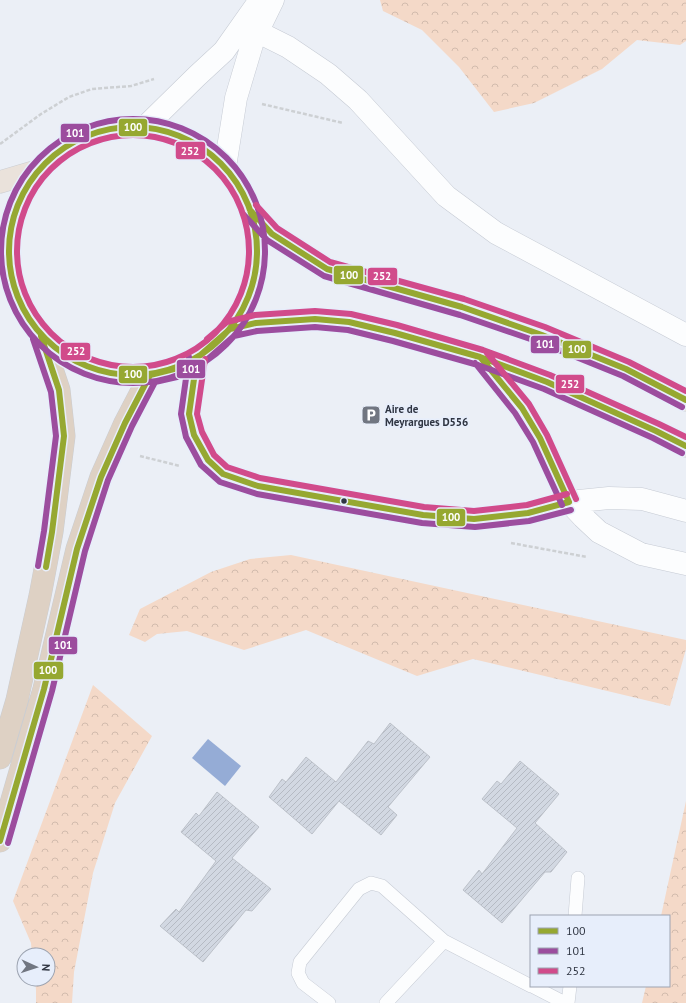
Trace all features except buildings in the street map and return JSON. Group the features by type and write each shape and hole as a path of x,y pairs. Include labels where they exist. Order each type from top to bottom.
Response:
{"highway":[{"path":"0,758 17,700 40,596 52,532 64,436 59,390 41,336"},
{"path":"0,841 44,689 77,549 101,477 125,423 150,375"}],"main road":[{"path":"250,210 257,241 255,272 246,302 230,329 197,358 174,369 150,375 110,374 104,372 73,360 41,336 26,316 15,293 5,266 13,217 23,193 37,171 68,145 92,135 105,130 145,127 188,140 225,167 250,210 272,234 327,269 462,307 542,335 626,369 686,400"},
{"path":"0,182 37,171"},
{"path":"230,329 256,323 315,318 349,322 395,333 480,357 547,382 686,446"}],"street":[{"path":"145,127 224,52 260,0"},
{"path":"225,167 236,98 253,41 273,0"},
{"path":"258,32 288,47 334,79 358,100 446,196 496,233 686,335"},
{"path":"480,357 522,408 540,438 569,502 583,518 599,532 641,554 686,564"},
{"path":"197,358 189,414 194,435 208,460 223,474 258,486 423,515 474,519 528,513 569,502 609,498 642,499 686,511"}],"lane":[{"path":"575,915 578,878"},
{"path":"329,1003 303,983 298,972 300,962 358,888 371,883 382,886 444,942 530,985"},
{"path":"386,1003 444,942"},
{"path":"533,987 567,1003 570,987"}],"path":[{"path":"0,144 41,114 69,97 92,89 131,86 160,76"},
{"path":"256,103 345,124"}],"green space":[{"path":"380,0 686,0 686,41 680,45 637,40 602,69 534,103 494,112 459,67 422,30 383,11"},
{"path":"291,555 686,640 686,649 670,706 473,659 417,676 306,630 244,650 187,631 157,634 145,642 129,635 140,609 211,572 250,559"},
{"path":"93,685 152,736 115,803 93,873 74,972 72,1003 36,1003 36,987 56,987 56,947 31,947 13,901"},
{"path":"686,801 686,1003 642,1003 646,987 670,987 670,915 661,915"}],"water":[{"path":"208,739 241,766 225,786 192,758"}],"transit line":[{"name":"101","path":"133,119 159,122 183,129 217,149 235,167 255,201 262,225 265,251 262,277 255,301 235,335 217,353 183,373 159,380 133,383 107,380 83,373 49,353 31,335 11,301 4,277 1,251 4,225 11,201 31,167 49,149 83,129 107,122 133,119"},
{"name":"100","path":"133,127 169,133 191,142 211,155 229,173 242,193 251,215 257,251 251,287 242,309 229,329 211,347 191,360 169,369 133,375 97,369 75,360 55,347 37,329 24,309 15,287 9,251 15,215 24,193 37,173 55,155 75,142 97,133 133,127"},
{"name":"252","path":"133,135 167,140 177,144 188,149 215,169 235,196 240,207 244,217 249,251 244,285 240,295 235,306 215,333 188,353 177,358 167,362 133,367 99,362 89,358 78,353 51,333 31,306 26,295 22,285 17,251 22,217 26,207 31,196 51,169 78,149 89,144 99,140 133,135"},
{"name":"252","path":"256,205 277,228 330,262 464,299 545,327 629,362 686,391"},
{"name":"100","path":"250,210 272,234 327,269 462,307 542,335 626,369 686,400"},
{"name":"101","path":"244,215 267,240 324,276 460,315 539,342 623,376 682,407"},
{"name":"252","path":"207,339 227,322 255,315 315,311 351,314 397,325 483,350 550,375 686,437"},
{"name":"100","path":"0,841 44,689 77,549 101,477 125,423 150,375 174,369 197,358 230,329 256,323 315,319 349,322 395,333 480,357 547,382 686,446"},
{"name":"101","path":"8,843 52,691 85,551 108,480 132,426 155,382 177,377 201,365 234,336 257,331 315,327 348,330 393,341 478,365 544,389 653,438 682,453"},
{"name":"100","path":"41,336 59,390 64,436 46,567"},
{"name":"101","path":"33,339 51,392 56,436 38,566"},
{"name":"252","path":"487,353 529,404 547,435 576,499"},
{"name":"101","path":"189,357 181,414 186,437 201,465 220,482 257,494 422,523 475,527 529,521 571,510"},
{"name":"100","path":"197,358 189,414 194,435 208,460 223,474 258,486 423,515 474,519 528,513 569,502"},
{"name":"100","path":"481,358 522,408 540,438 569,502"},
{"name":"252","path":"205,359 197,414 202,432 214,455 227,467 260,478 424,507 474,511 527,505 567,494"},
{"name":"101","path":"475,363 515,413 533,442 562,505"}],"place":[{"name":"Aire de Meyrargues D556","path":"371,415"}]}
